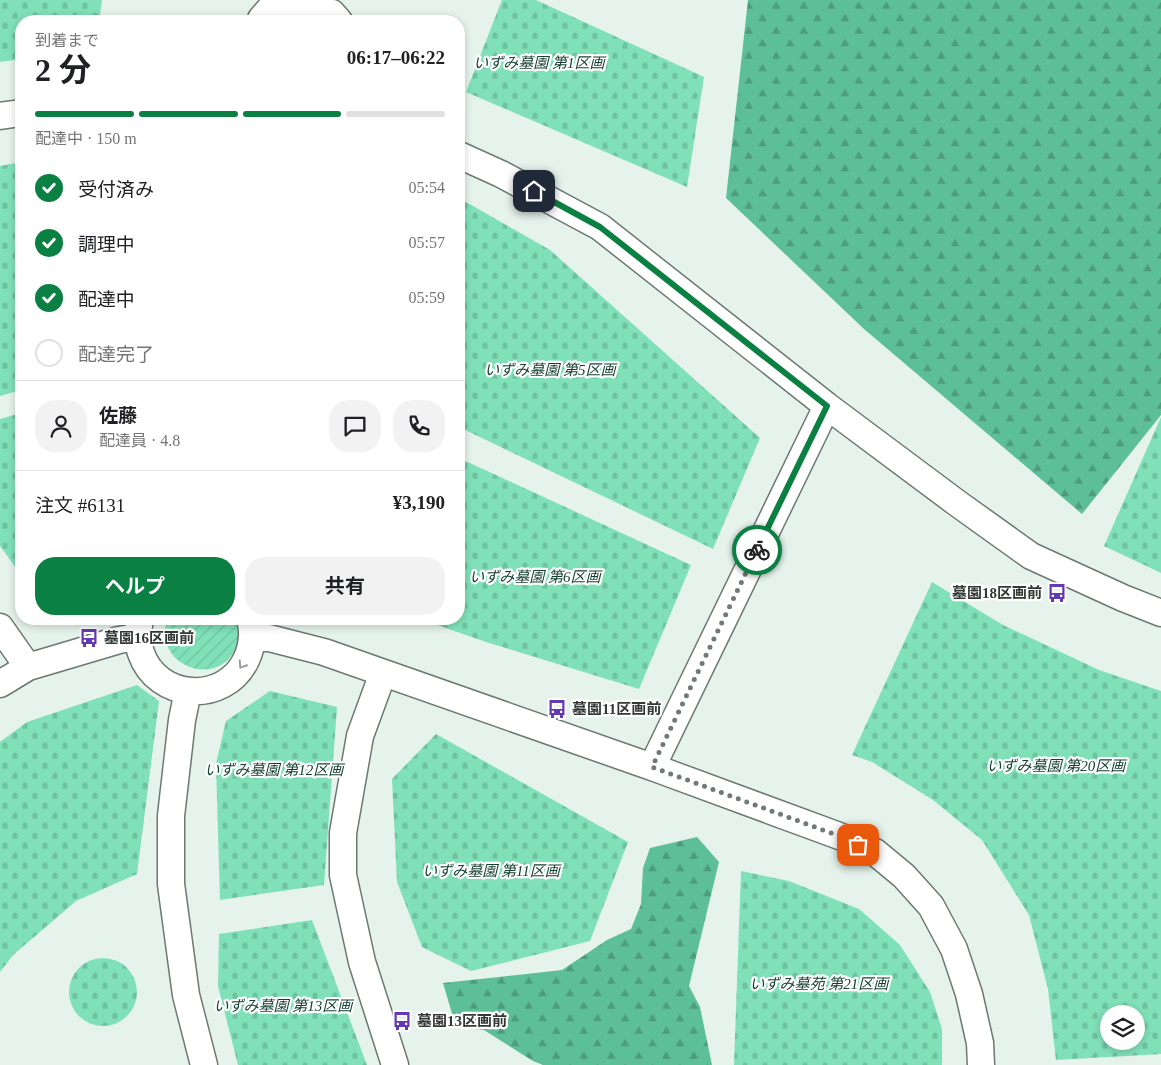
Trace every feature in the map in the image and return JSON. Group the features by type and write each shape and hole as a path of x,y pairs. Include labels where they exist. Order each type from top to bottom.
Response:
{"street":[{"path":"264,15 273,5 332,13 334,15"},
{"path":"0,116 15,114"},
{"path":"465,158 501,174 600,227 827,406 1031,556 1161,614"},
{"path":"652,767 827,406"},
{"path":"0,627 28,667"},
{"path":"0,684 28,667 120,640 139,628 141,653 149,669 161,680 176,689 188,691 208,690 222,685 243,666 250,652 251,628 269,638 324,652 652,767 842,837 874,852 904,876 931,906 954,949 969,994 980,1043 981,1065"},
{"path":"383,673 360,736 343,833 343,874 362,962 394,1065"},
{"path":"188,691 182,720 171,816 171,884 186,995 204,1065"}],"green space":[{"path":"0,0 102,0 100,15 15,15 15,60 0,62"},
{"name":"いずみ墓園 第1区画","path":"502,0 536,0 704,77 687,187 466,92"},
{"path":"748,0 1161,0 1161,415 1082,514 864,329 726,198"},
{"path":"15,163 15,392 0,396 0,166"},
{"name":"いずみ墓園 第5区画","path":"465,201 550,250 760,438 713,549 465,430"},
{"path":"15,415 15,567 0,546 0,419"},
{"path":"1161,417 1161,573 1104,546"},
{"name":"いずみ墓園 第6区画","path":"465,461 691,565 639,689 437,625 465,625"},
{"name":"いずみ墓園 第20区画","path":"932,582 1003,625 1099,670 1161,691 1161,1054 1056,1060 1048,989 1029,915 982,840 933,800 872,762 852,755"},
{"path":"166,625 239,625 240,638 237,648 223,663 205,670 195,669 185,665 170,652 166,642"},
{"path":"137,685 159,701 137,874 76,901 13,955 0,972 0,742 27,722"},
{"name":"いずみ墓園 第12区画","path":"270,691 337,707 324,885 220,900 216,764 226,721"},
{"name":"いずみ墓園 第11区画","path":"436,734 628,842 590,941 471,971 422,947 397,882 392,779"},
{"path":"697,837 719,862 689,986 700,1007 712,1065 543,1065 533,1061 484,1030 456,1027 443,983 562,970 607,940 631,929 641,904 643,868 650,848"},
{"name":"いずみ墓苑 第21区画","path":"741,871 789,881 859,909 900,945 930,992 942,1029 942,1065 734,1065"},
{"name":"いずみ墓園 第13区画","path":"312,920 367,1065 238,1065 218,986 219,934"},
{"path":"103,958 116,961 127,968 134,979 137,992 134,1005 127,1016 116,1023 103,1026 90,1023 79,1016 72,1005 69,992 72,979 79,968 90,961"}],"way so far":[{"path":"757,550 652,767 842,837 858,845"}],"place":[{"name":"墓園18区画前","path":"1057,593"},
{"name":"墓園16区画前","path":"89,638"},
{"name":"墓園11区画前","path":"557,709"},
{"name":"墓園13区画前","path":"402,1021"}],"route":[{"path":"534,191 600,227 827,406 757,550"}]}
